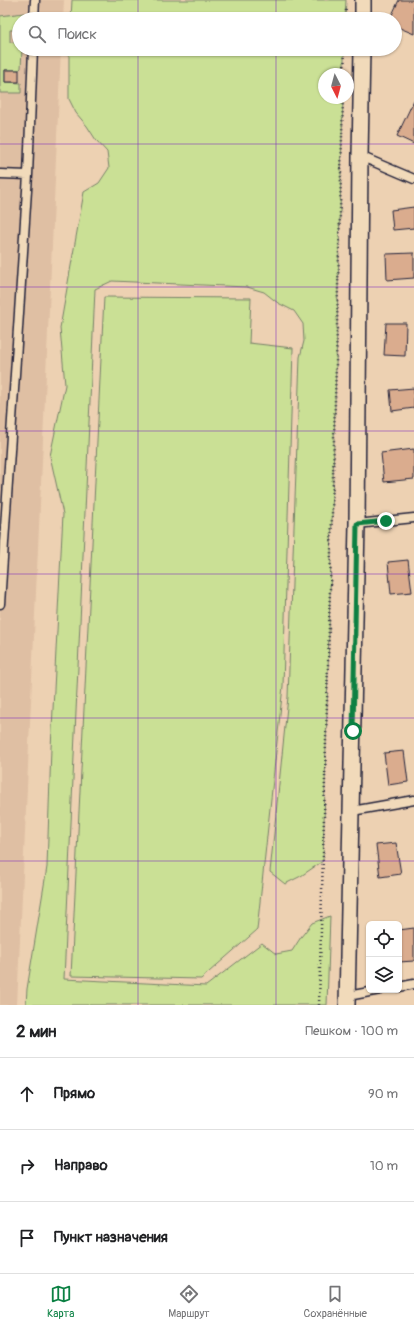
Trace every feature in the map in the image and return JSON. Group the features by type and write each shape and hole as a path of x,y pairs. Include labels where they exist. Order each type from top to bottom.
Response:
{"street":[{"path":"363,0 363,12"},
{"path":"347,1000 357,524 362,56"}],"lane":[{"path":"34,12 35,0"},
{"path":"0,604 28,175 33,56"},
{"path":"360,156 414,179"},
{"path":"0,174 28,175"},
{"path":"357,524 414,518"},
{"path":"352,811 414,800"},
{"path":"402,986 414,984"},
{"path":"347,1000 370,993"}],"path":[{"path":"344,68 345,56"},
{"path":"319,1005 343,104"}],"shaded area":[{"path":"0,0 64,0 63,12 12,12 12,56 61,56 17,1005 0,1005"}],"green space":[{"path":"72,0 346,0 345,12 71,12"},
{"path":"12,14 10,42 12,42 12,56 22,56 21,68 19,70 5,70 5,82 21,83 21,93 0,93 0,16"},
{"path":"69,56 344,56 344,68 318,68 318,104 343,104 323,861 301,876 285,884 270,872 288,697 300,357 304,341 303,324 294,311 278,303 264,292 247,287 112,281 95,289 64,979 206,986 262,943 276,954 292,951 312,923 330,916 327,1005 26,1005 27,989 47,867 51,748 63,514 50,456 65,385 60,328 84,192 99,183 109,168 107,152 76,113 69,99"},
{"path":"104,297 251,298 249,343 293,348 283,686 257,930 201,979 71,976"}],"building":[{"path":"399,0 414,0 414,34 402,29 402,12 393,12"},
{"path":"5,70 19,70 19,82 5,82"},
{"path":"414,100 414,144 397,136"},
{"path":"414,207 414,228 393,230 391,210"},
{"path":"414,253 414,278 387,280 386,254"},
{"path":"386,323 406,323 405,356 384,355"},
{"path":"414,388 414,408 392,411 390,390"},
{"path":"414,449 414,479 384,482 381,453"},
{"path":"408,560 412,592 391,594 388,562"},
{"path":"404,751 408,782 388,785 384,753"},
{"path":"396,843 401,874 380,877 376,845"},
{"path":"414,928 414,961 402,962 402,930"}],"route":[{"path":"353,731 357,524 386,521"}]}
